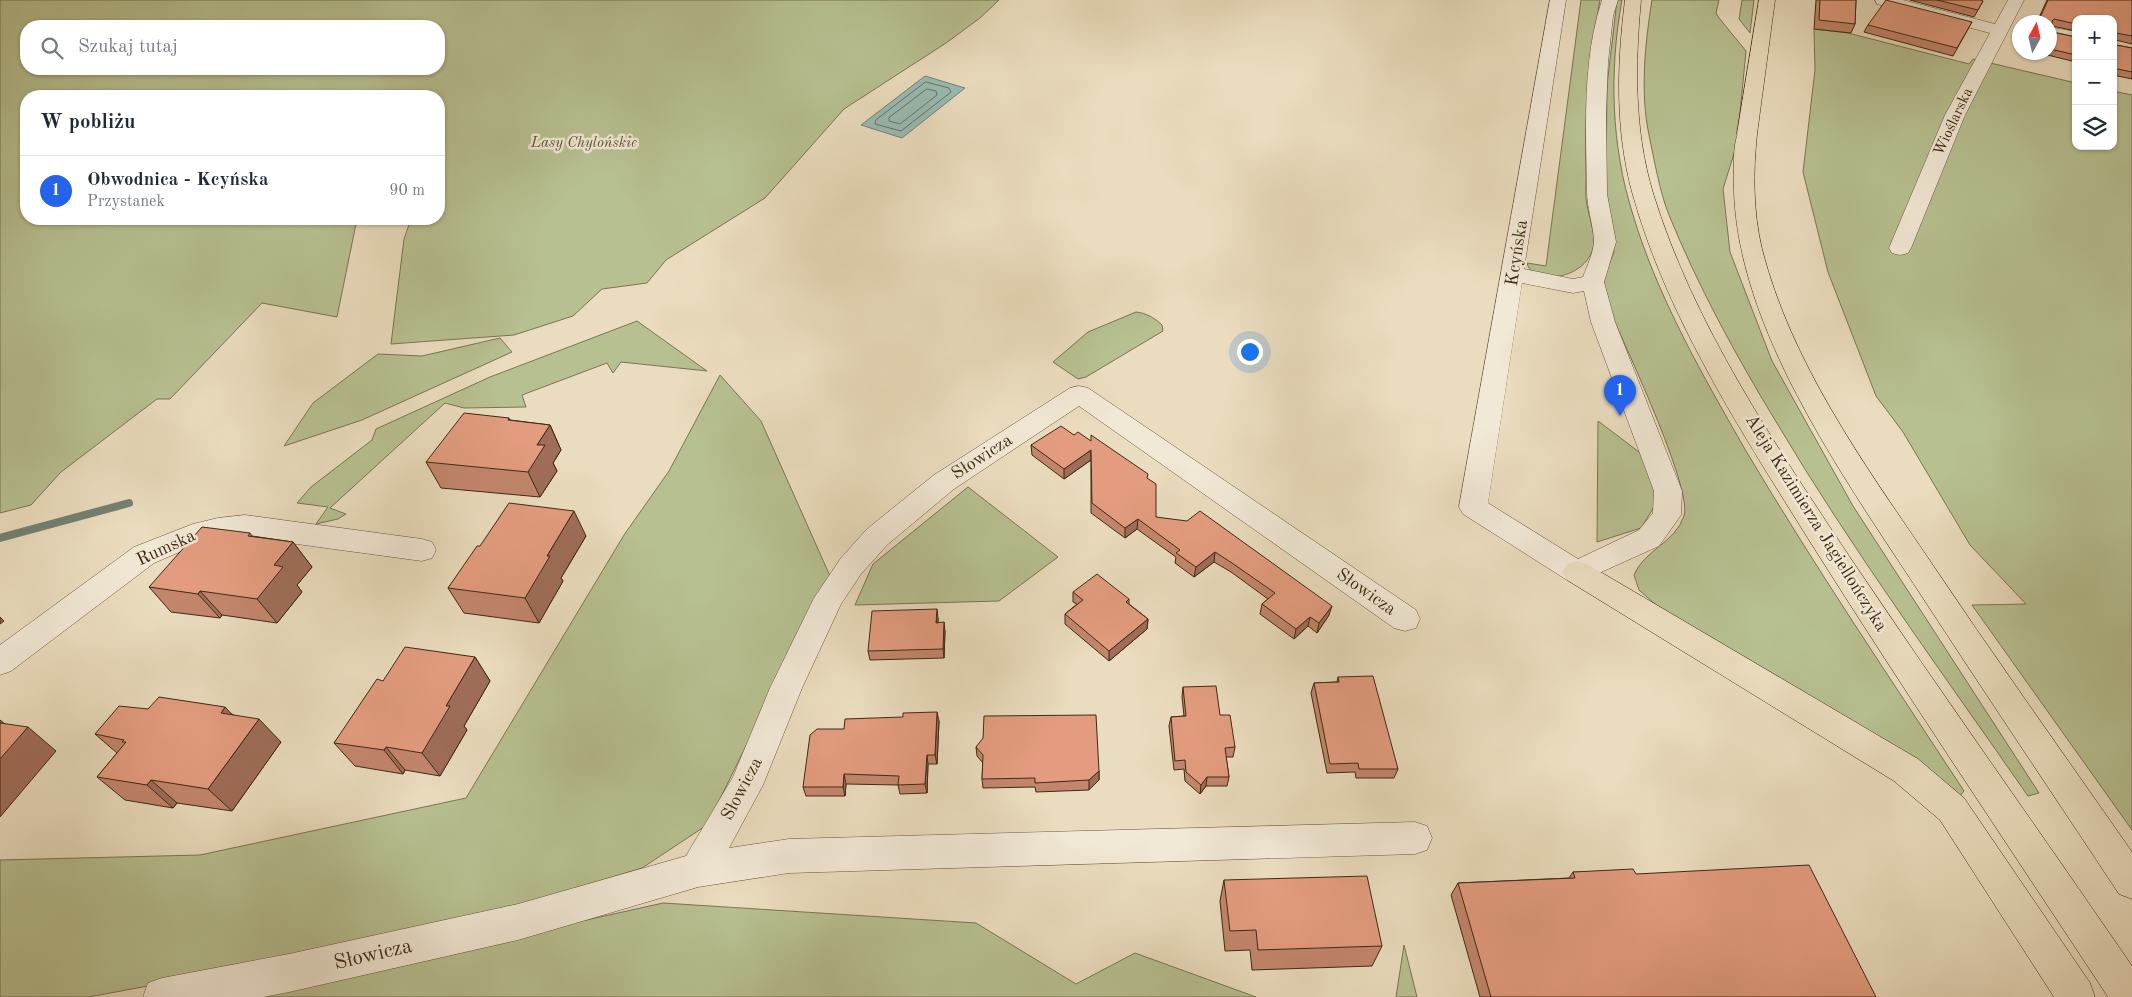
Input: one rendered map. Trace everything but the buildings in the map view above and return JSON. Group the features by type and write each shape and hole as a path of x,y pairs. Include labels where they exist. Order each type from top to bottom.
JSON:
{"main road":[{"name":"Aleja Kazimierza Jagiellończyka","path":"1633,0 1629,27 1628,109 1638,168 1651,219 1690,311 1724,376 1792,490 1876,620 2130,997"},
{"path":"1767,0 1747,134 1742,186 1745,215 1755,264 1777,324 1805,381 1840,444 1888,521 2132,882"},
{"path":"1577,572 1906,770 1952,809 2076,997"}],"street":[{"name":"Kcyńska","path":"1558,0 1473,507 1577,572"},
{"path":"1577,572 1649,538 1667,515 1668,491 1603,322 1593,282 1605,242 1597,194 1596,123 1599,62 1605,16 1610,0"},
{"path":"1883,0 2008,26"},
{"name":"Wioślarska","path":"1900,248 1954,115 2008,26 2016,0"},
{"path":"2057,33 2072,36"},
{"path":"1513,274 1573,286 1593,282"},
{"name":"Słowicza","path":"698,870 746,785 786,688 825,607 851,566 877,536 944,482 1078,394 1406,619"},
{"name":"Rumska","path":"0,662 144,556 163,545 204,531 245,526 422,550"},
{"name":"Słowicza","path":"162,997 289,973 518,922 698,870 789,856 1415,838"}],"green space":[{"name":"Lasy Chylońskie","path":"0,0 999,0 980,18 946,43 844,109 765,198 666,260 647,283 602,289 573,316 514,335 391,344 404,239 409,225 445,225 445,90 20,90 20,225 356,225 337,317 262,303 170,399 157,399 61,472 31,505 0,513"},
{"path":"1581,0 1600,0 1590,66 1586,133 1586,198 1594,242 1590,255 1583,265 1573,272 1550,277 1531,271 1527,263 1546,266"},
{"path":"1617,0 1622,0 1615,54 1614,108 1616,135 1620,162 1633,215 1655,276 1698,365 1746,451 1826,580 1964,791 1959,797 1655,604 1639,590 1634,575 1645,559 1667,540 1680,525 1684,516 1684,500 1668,446 1608,306 1604,287 1605,274 1614,252 1606,192 1607,86"},
{"path":"1652,0 1719,0 1716,13 1746,51 1737,144 1723,189 1730,252 1772,361 1853,506 2039,793 2028,796 1866,563 1775,420 1705,294 1666,206 1646,119 1644,85 1647,34"},
{"path":"1742,0 1754,0 1750,33 1739,19"},
{"path":"1814,29 1848,33 1969,64 1973,59 2072,82 2072,150 2117,150 2117,92 2132,95 2132,830 1972,605 2026,604 1970,545 1903,432 1876,396 1828,272 1803,172 1815,70"},
{"path":"1136,312 1156,320 1162,325 1163,331 1086,377 1078,379 1053,362 1088,332"},
{"path":"637,321 707,371 621,362 613,373 607,363 522,395 526,407 464,408 445,403 330,508 346,514 338,519 316,524 328,507 297,503 311,487 372,440 376,429 490,377"},
{"path":"500,338 512,352 362,420 284,446 313,403 378,354 422,356"},
{"path":"720,375 761,421 830,576 707,825 642,868 495,912 350,948 89,997 0,997 0,860 200,855 466,798 624,535 669,471"},
{"path":"1598,421 1647,458 1659,499 1641,528 1597,542"},
{"path":"968,487 1058,557 999,601 855,605 873,564"},
{"path":"663,903 976,923 1076,984 1135,953 1256,997 240,997"},
{"path":"1404,945 1417,997 1396,997"}],"water":[{"path":"925,76 965,88 902,138 861,125"}],"waterway":[{"path":"0,538 129,503"}],"place":[{"name":"Obwodnica - Kcyńska","path":"1620,416"}]}
